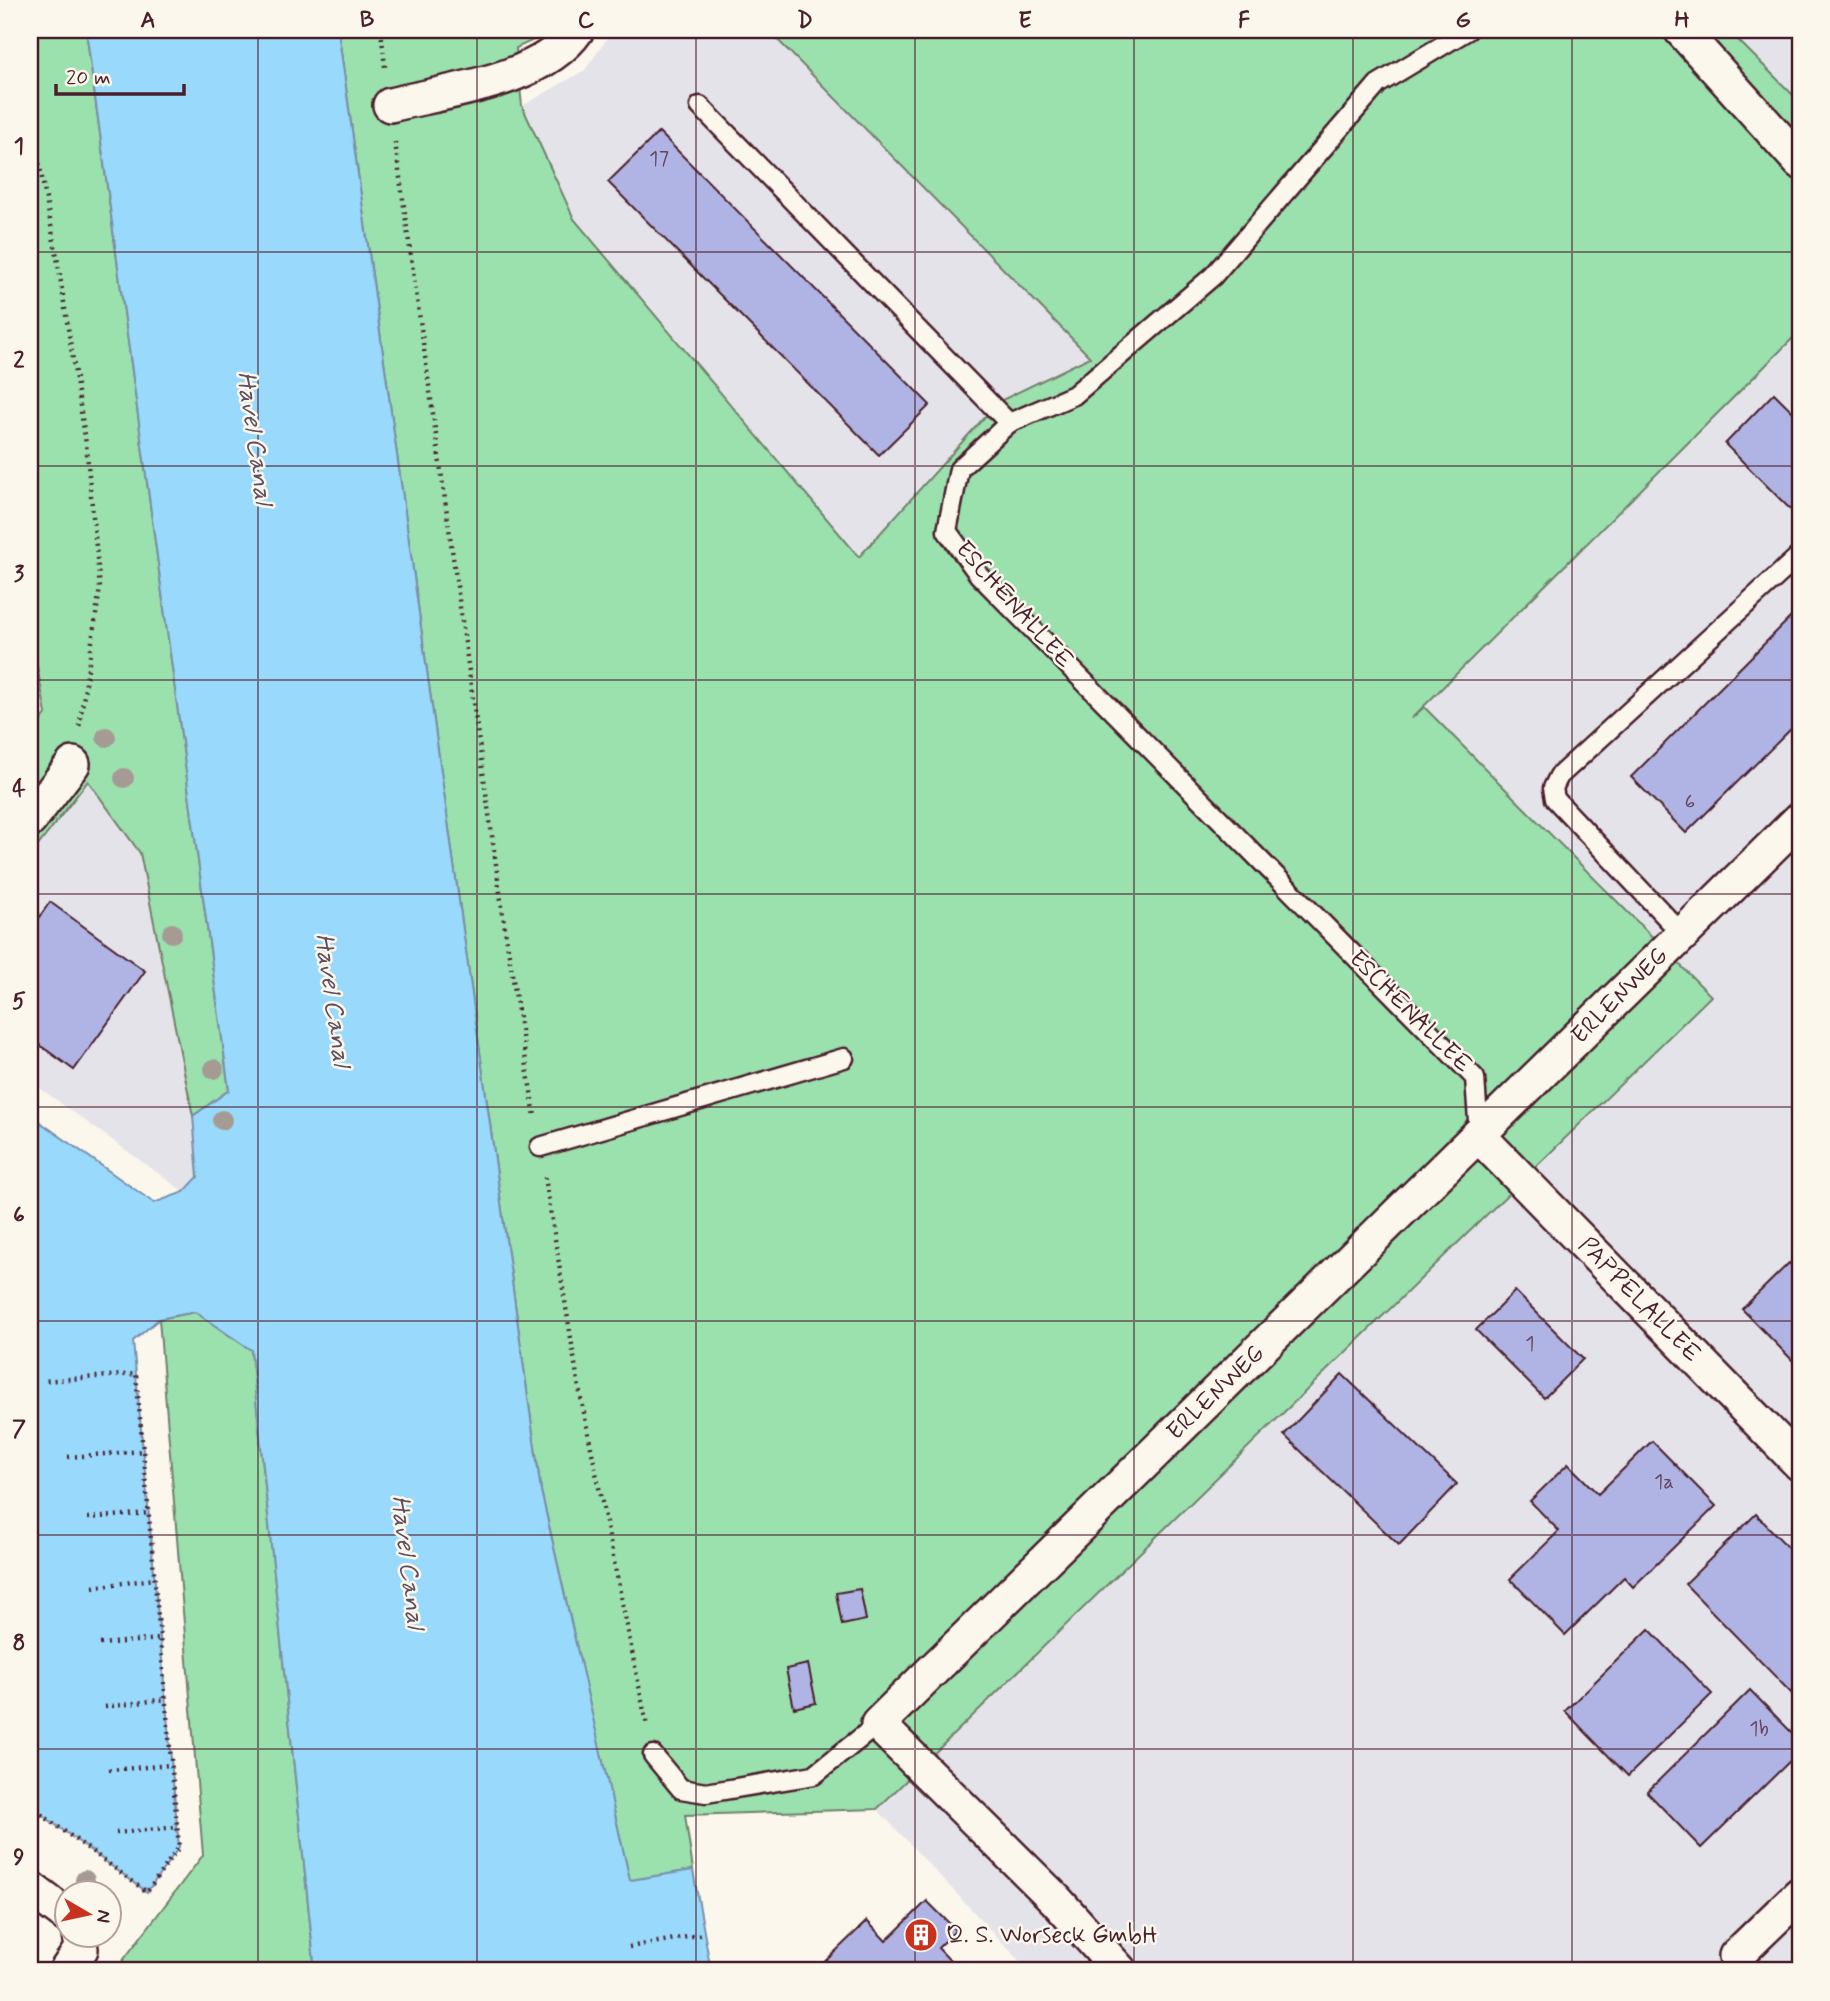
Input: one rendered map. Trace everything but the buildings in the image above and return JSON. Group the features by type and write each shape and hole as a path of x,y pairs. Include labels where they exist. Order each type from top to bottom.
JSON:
{"street":[{"path":"390,105 513,75 567,45 577,30"},
{"path":"1681,30 1800,162"},
{"path":"30,820 73,764"},
{"name":"ERLENWEG","path":"878,1724 1800,820"},
{"name":"PAPPELALLEE","path":"1479,1136 1800,1464"},
{"path":"878,1724 1055,1899 1120,1971"},
{"path":"30,1888 52,1904"},
{"path":"1736,1956 1800,1894"},
{"path":"66,1971 81,1948"}],"lane":[{"name":"ESCHENALLEE","path":"1468,30 1378,84 1213,276 1074,396 1009,423 959,469 947,531 979,575 1475,1078 1479,1136"},
{"path":"699,106 1009,423"},
{"path":"1683,935 1555,799 1553,788 1559,776 1800,555"},
{"path":"540,1147 844,1058"},
{"path":"653,1755 681,1789 706,1793 814,1776 878,1724"}],"path":[{"path":"381,30 506,936 579,1388 629,1650 653,1755"},
{"path":"30,115 57,257 86,444 100,587 73,764"},
{"path":"30,1806 147,1892 179,1847 136,1374 43,1381"},
{"path":"68,1457 143,1451"},
{"path":"88,1517 149,1513"},
{"path":"93,1587 155,1580"},
{"path":"100,1644 160,1639"},
{"path":"105,1707 166,1699"},
{"path":"109,1770 172,1765"},
{"path":"117,1833 178,1826"},
{"path":"629,1947 704,1934"}],"shaded area":[{"path":"613,30 768,30 1090,357 998,402 859,557 574,219 522,106 585,70"},
{"path":"1728,30 1800,30 1800,86 1792,94"},
{"path":"1800,331 1800,1971 1029,1971 877,1809 1710,996 1424,707"},
{"path":"88,780 140,853 193,1116 198,1177 184,1192 30,1081 30,856"}],"green space":[{"path":"30,30 86,30 229,1090 193,1116 140,853 88,781 30,856 30,736 46,714 30,629"},
{"path":"338,30 555,30 516,48 522,106 574,219 859,557 998,402 1090,357 768,30 1728,30 1792,94 1800,86 1800,331 1411,719 1424,707 1711,996 877,1809 685,1815 693,1870 630,1881 541,1491"},
{"path":"195,1312 251,1350 315,1971 115,1971 203,1855 159,1319"}],"water":[{"name":"Havel Canal","path":"86,30 338,30 541,1491 630,1880 693,1870 711,1971 315,1971 251,1350 195,1312 159,1319 133,1341 179,1847 147,1892 30,1806 30,1115 154,1203 184,1192 198,1177 193,1116 229,1090"}],"place":[{"name":"Q. S. Worseck GmbH","path":"921,1935"}]}
